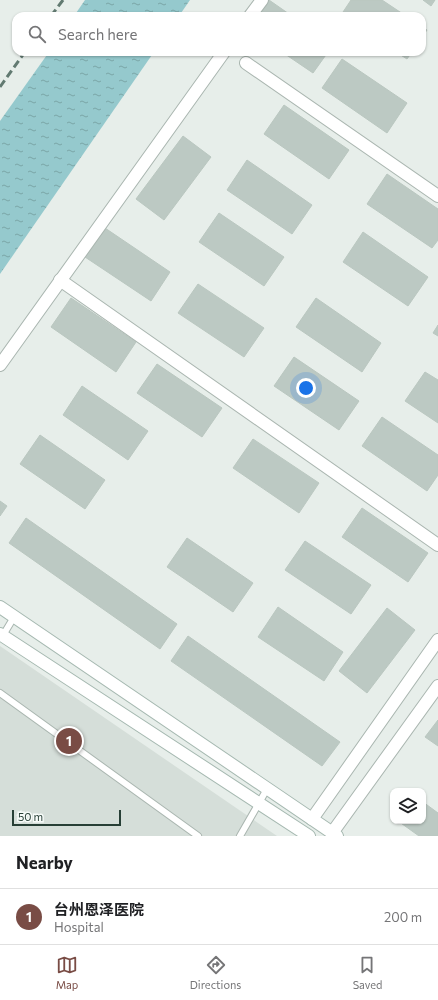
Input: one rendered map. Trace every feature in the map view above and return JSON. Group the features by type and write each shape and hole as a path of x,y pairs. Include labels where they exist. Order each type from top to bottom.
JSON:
{"street":[{"path":"253,12 262,0"},
{"path":"0,365 221,56"},
{"path":"246,63 438,196"},
{"path":"60,280 438,545"},
{"path":"0,607 335,834 438,686"},
{"path":"1,636 309,836"},
{"path":"312,819 438,640"}],"lane":[{"path":"1,636 14,617"},
{"path":"0,693 198,836"},
{"path":"240,836 267,789"}],"shaded area":[{"path":"0,646 277,836 0,836"}],"water":[{"path":"85,0 190,0 182,12 77,12"},
{"path":"46,56 151,56 0,274 0,121"}],"building":[{"path":"269,0 286,12 260,12"},
{"path":"351,0 382,0 400,12 343,12"},
{"path":"423,0 435,0 431,6"},
{"path":"288,56 325,56 313,73"},
{"path":"402,56 409,56 407,59"},
{"path":"342,59 407,103 387,133 322,88"},
{"path":"284,105 349,150 329,179 264,134"},
{"path":"183,136 211,157 164,220 136,199"},
{"path":"247,160 312,205 292,234 227,190"},
{"path":"387,174 438,209 438,240 432,248 367,204"},
{"path":"219,213 284,257 264,286 199,242"},
{"path":"105,228 170,272 151,301 85,257"},
{"path":"363,232 428,277 408,306 343,262"},
{"path":"198,284 264,328 244,357 178,313"},
{"path":"71,298 136,342 116,372 51,327"},
{"path":"316,298 381,343 362,372 296,327"},
{"path":"438,325 438,336 433,333"},
{"path":"294,357 359,401 339,430 274,386"},
{"path":"157,364 222,408 202,437 137,393"},
{"path":"425,372 438,380 438,423 405,401"},
{"path":"82,386 148,431 128,460 63,415"},
{"path":"382,417 438,455 438,475 427,491 362,446"},
{"path":"40,435 105,480 85,509 20,464"},
{"path":"253,439 319,483 299,513 233,468"},
{"path":"0,501 7,506 0,516"},
{"path":"362,508 428,553 408,582 342,537"},
{"path":"26,518 177,624 160,649 9,543"},
{"path":"187,538 253,583 233,612 167,567"},
{"path":"305,541 371,585 351,614 285,570"},
{"path":"278,607 343,652 324,681 258,637"},
{"path":"387,608 415,630 367,693 339,671"},
{"path":"188,636 340,742 322,766 171,661"},
{"path":"438,720 438,746 425,737"},
{"path":"426,804 438,813 438,836 419,836 402,824 426,824"}],"railway":[{"path":"54,12 63,0"},
{"path":"0,87 22,56"}],"place":[{"name":"台州恩泽医院","path":"69,741"}]}
